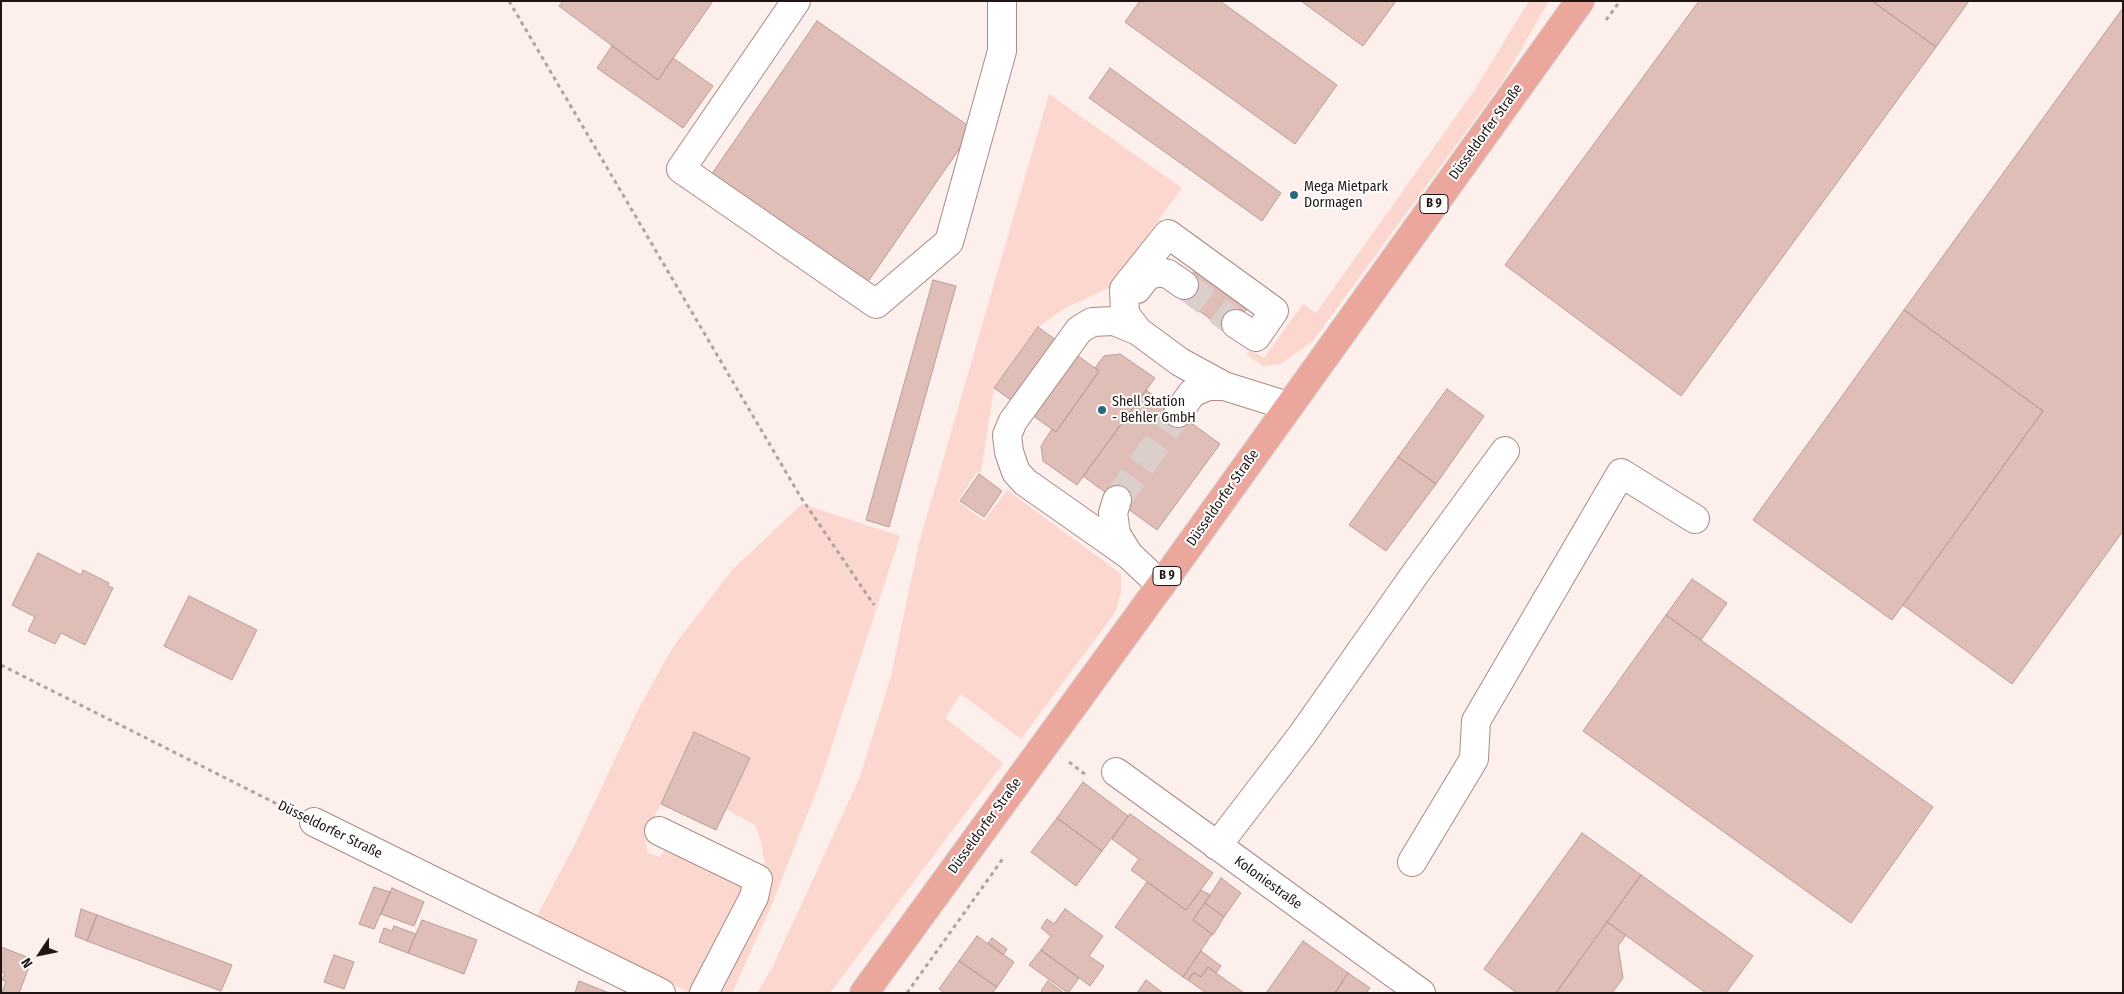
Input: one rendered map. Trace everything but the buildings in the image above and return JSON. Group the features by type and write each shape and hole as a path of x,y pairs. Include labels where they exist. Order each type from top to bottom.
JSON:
{"main road":[{"name":"Düsseldorfer Straße","path":"864,993 1161,585 1580,1"}],"street":[{"path":"796,1 681,169 876,304 949,242 1002,51 1002,1"},
{"path":"1138,331 1125,314 1124,289 1168,234 1274,311 1256,338 1236,324"},
{"path":"1124,289 1137,289 1147,276 1159,272 1168,274 1184,285"},
{"path":"1161,585 1129,555 1025,482 1016,472 1009,452 1008,435 1013,421 1079,330 1092,322 1114,321 1138,331 1180,362 1224,386 1288,406"},
{"path":"1178,413 1192,393 1208,386 1224,386"},
{"path":"1217,846 1302,735 1415,574 1505,451"},
{"path":"1412,862 1474,759 1476,720 1621,473 1695,519"},
{"path":"1117,500 1113,513 1116,534 1129,555"},
{"name":"Koloniestraße","path":"1116,772 1421,993"},
{"name":"Düsseldorfer Straße","path":"314,822 661,993"},
{"path":"659,830 758,879 754,897 704,993"}],"path":[{"path":"509,1 800,496 874,605"},
{"name":"Düsseldorfer Straße","path":"1,664 314,822"},
{"path":"1044,744 1104,788 1116,772"},
{"path":"1065,771 1070,763"},
{"path":"907,993 1008,850"}],"shaded area":[{"path":"1529,1 1549,1 1503,81 1313,341 1281,364 1263,366 1246,354 1250,350 1264,358 1303,304 1316,313 1474,91"},
{"path":"1049,94 1182,188 1109,288 1065,308 1038,327 994,388 981,472 976,473 958,501 984,521 1007,490 1121,574 1121,592 1116,611 1021,739 961,694 945,718 1003,763 830,993 757,993 773,966 860,777 891,676 919,543"},
{"path":"802,504 900,536 820,782 770,909 732,993 711,993 761,890 765,865 761,842 755,825 726,809 750,758 694,732 661,804 644,834 648,853 660,857 665,850 743,887 733,911 690,993 537,916 577,840 638,710 673,647 732,570"}],"tunnel":[{"path":"1184,285 1236,324"},
{"path":"1117,500 1178,413"}],"place":[{"name":"Mega Mietpark Dormagen","path":"1294,195"},
{"name":"Shell Station - Behler GmbH","path":"1102,410"}]}
